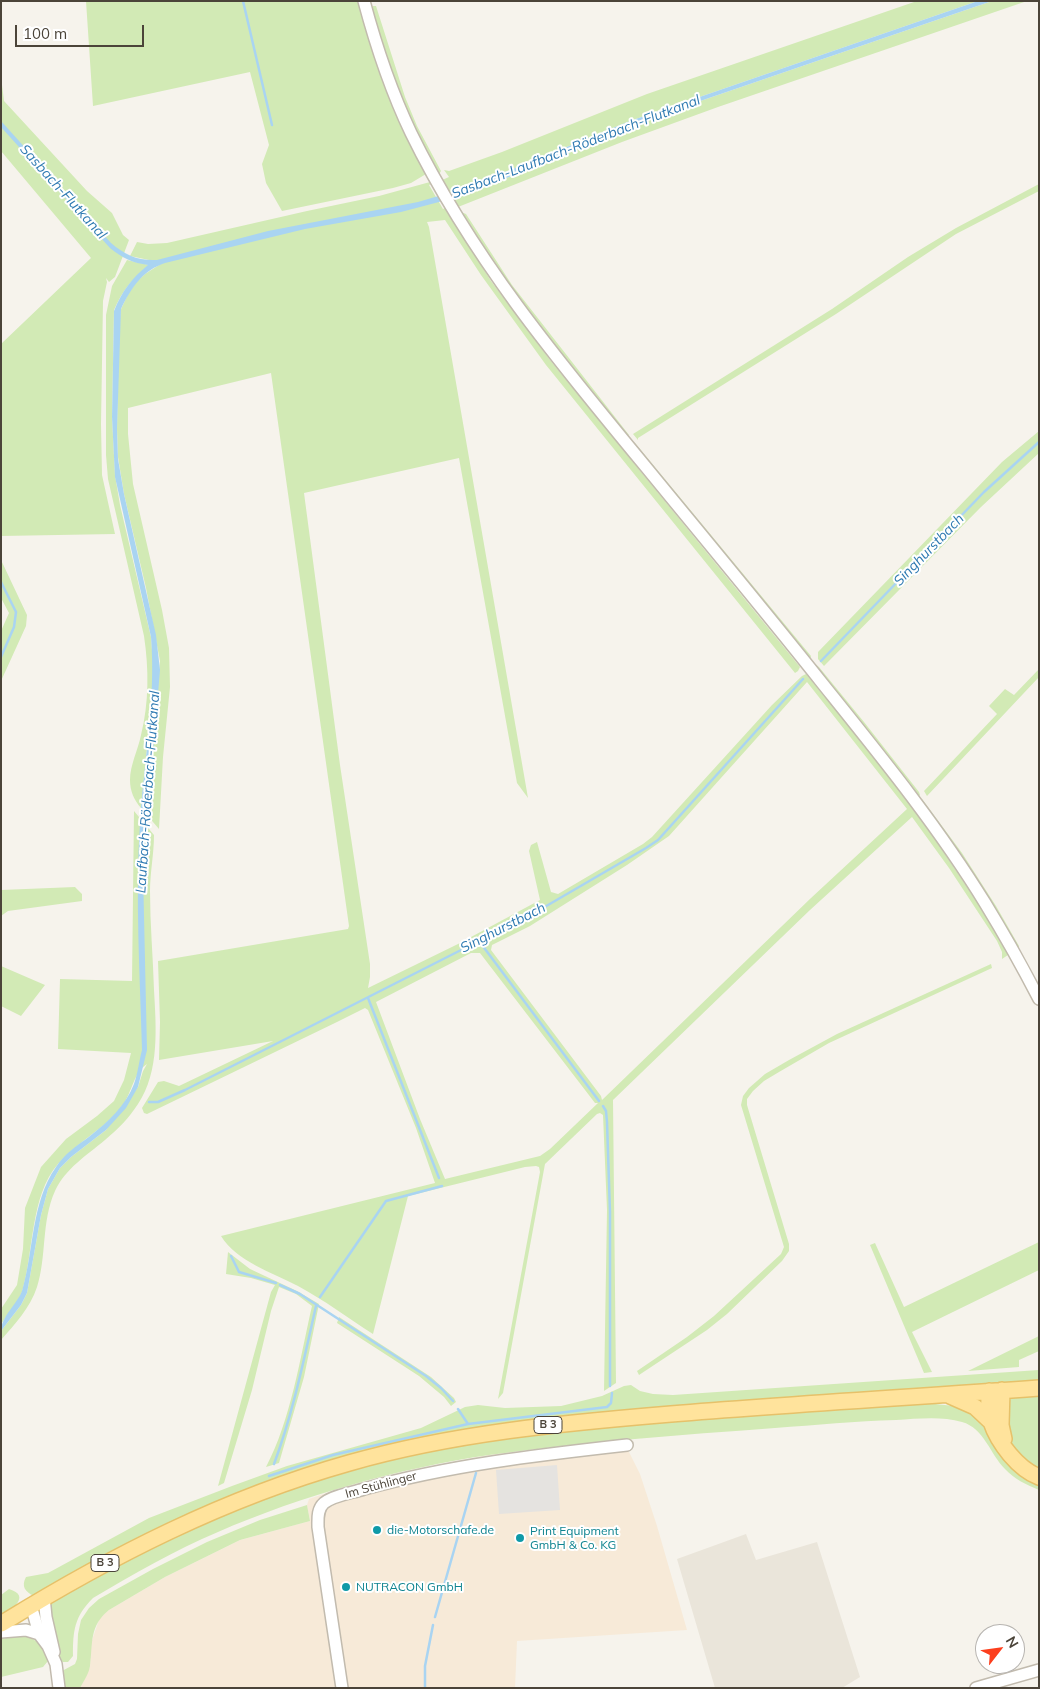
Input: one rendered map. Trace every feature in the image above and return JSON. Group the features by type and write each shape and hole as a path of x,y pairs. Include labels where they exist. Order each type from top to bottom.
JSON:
{"main road":[{"name":"B 3","path":"1,1624 100,1566 168,1531 224,1506 281,1484 350,1462 440,1441 555,1424 775,1405 1039,1388"},
{"path":"996,1391 989,1414 997,1435 1019,1463 1032,1474 1039,1477"},
{"path":"996,1391 1006,1448"},
{"path":"944,1394 967,1402 991,1422"}],"street":[{"path":"364,1 376,43 410,130 451,208 480,254 547,346 808,665 917,804 984,902 1016,955 1039,999"},
{"name":"Im Stühlinger","path":"342,1688 318,1527 318,1513 324,1503 332,1498 371,1487 455,1468 519,1457 627,1445"},
{"path":"38,1601 39,1634 48,1646 56,1664"},
{"path":"38,1601 50,1630 59,1688"},
{"path":"1,1632 26,1630 39,1634"},
{"path":"976,1688 1039,1670"}],"shaded area":[{"path":"608,1441 625,1444 640,1474 687,1630 517,1641 515,1688 80,1688 90,1667 91,1643 100,1617 165,1577 240,1540 310,1521 307,1505 309,1499 344,1487 416,1469 488,1455"},
{"path":"557,1465 560,1510 499,1514 496,1470"},
{"path":"746,1534 756,1560 817,1542 860,1677 842,1688 715,1688 677,1559"}],"green space":[{"path":"86,1 359,1 387,90 405,133 426,174 411,183 393,188 282,211 266,183 262,164 269,145 250,72 93,106"},
{"path":"917,1 978,1 630,121 469,187 448,194 440,181 449,177 444,170 449,171 502,152 647,94"},
{"path":"992,1 1027,1 718,107 622,142 458,207 450,199 674,110"},
{"path":"373,6 376,6 405,97 417,126 441,171 438,176 407,120 371,9"},
{"path":"1,77 4,101 87,191 112,213 123,235 129,240 115,277 109,282 106,278 107,282 103,301 102,475 115,534 1,536 1,344 91,258 1,151"},
{"path":"430,182 431,184 429,185 443,209 445,208 491,281 550,360 800,667 795,673 546,365 481,275 445,220 427,222 528,798 517,783 459,458 304,493 340,765 370,964 368,988 458,944 540,900 529,851 531,845 537,842 551,892 558,894 643,844 652,837 772,705 806,674 859,738 929,830 993,926 1008,952 1008,955 1002,959 1002,952 997,941 949,868 912,817 810,910 613,1100 616,1383 604,1391 607,1210 603,1115 600,1113 545,1164 503,1393 498,1399 540,1172 539,1167 525,1167 408,1196 373,1334 308,1291 246,1260 236,1253 221,1236 435,1183 416,1128 368,1010 365,1008 147,1114 144,1113 142,1108 158,1082 164,1081 179,1086 273,1041 159,1060 158,961 348,929 349,926 271,373 128,408 128,434 133,484 169,648 170,687 163,757 159,829 147,815 160,661 146,588 124,494 118,457 119,327 121,309 128,294 136,282 159,265 157,260 130,256 137,242 148,244 167,243 379,196","holes":["807,682 907,809 811,898 602,1100 601,1096 491,950 492,945 530,926 627,865 669,836","471,953 480,953 595,1103 598,1103 550,1149 540,1156 445,1179 420,1119 376,1002"]},
{"path":"1039,184 1039,191 956,234 836,314 638,438 638,440 633,434 832,309 908,257 956,228"},
{"path":"461,212 466,214 512,285 629,435 627,436 534,325"},
{"path":"127,260 149,265 128,285 114,310 112,417 115,475 120,505 151,637 153,663 153,687 141,808 133,795 130,780 131,769 140,741 146,711 146,648 108,479 106,455 106,315 112,286"},
{"path":"1039,431 1039,453 981,507 824,666 818,659 818,652 1002,462"},
{"path":"631,443 635,443 811,656 810,660"},
{"path":"1,560 27,615 26,626 1,681 1,631 9,613 1,598"},
{"path":"812,663 819,667 864,722 919,792 920,795 918,797"},
{"path":"1039,669 1039,677 927,796 924,791 997,714 989,706 1005,689 1014,695"},
{"path":"922,799 962,853 996,906 1019,946 1018,950 921,802"},
{"path":"134,811 154,835 150,916 156,1034 150,1077 138,1104 127,1119 110,1136 77,1163 55,1191 48,1215 37,1287 26,1309 1,1340 1,1331 21,1305 27,1293 41,1215 48,1189 60,1168 106,1130 138,1087 147,1064 139,1072 126,1100 116,1114 66,1156 49,1177 37,1208 22,1292 18,1301 1,1324 1,1309 17,1285 23,1249 25,1208 41,1167 66,1139 114,1101 124,1080 131,1053 58,1049 60,979 132,981"},
{"path":"75,887 82,894 82,901 8,911 1,916 1,890"},
{"path":"991,964 992,968 829,1043 764,1081 753,1091 747,1099 747,1105 789,1244 789,1251 782,1261 727,1314 707,1330 639,1375 637,1371 714,1316 781,1254 784,1247 741,1105 743,1096 749,1088 765,1074 837,1034"},
{"path":"1,966 45,985 21,1016 1,1006"},
{"path":"1039,1242 1039,1270 912,1332 932,1372 924,1373 870,1245 875,1243 904,1307"},
{"path":"228,1252 250,1269 297,1291 319,1304 304,1377 279,1463 266,1467 275,1449 288,1409 312,1306 296,1294 279,1287 271,1311 252,1390 224,1483 218,1486 271,1292 275,1285 251,1278 226,1274"},
{"path":"339,1317 431,1377 456,1402 451,1406 444,1397 419,1376 337,1323"},
{"path":"1039,1336 1039,1351 1019,1360 1019,1367 968,1371"},
{"path":"1039,1370 1039,1380 501,1426 175,1521 97,1559 34,1596 26,1591 24,1586 26,1577 48,1573 149,1518 287,1466 421,1428 465,1407 478,1405 505,1408 561,1406 602,1396 624,1386 631,1385 640,1391 673,1395"},
{"path":"1039,1392 1039,1469 1025,1460 1013,1448 1007,1435 1006,1425 1007,1402 1012,1397"},
{"path":"926,1403 963,1407 975,1414 1039,1481 1039,1490 1012,1476 970,1425 954,1420 937,1418 851,1422 632,1439 489,1455 421,1467 317,1495 250,1519 186,1547 139,1571 93,1598 78,1618 73,1639 73,1656 68,1662 60,1660 48,1607 59,1597 171,1535 326,1475 408,1454 583,1426"},
{"path":"307,1505 310,1521 240,1540 165,1577 109,1610 98,1622 95,1629 89,1669 80,1688 62,1688 62,1671 75,1664 77,1659 78,1634 81,1620 89,1608 99,1599 207,1542 260,1520"},
{"path":"9,1589 19,1595 19,1599 14,1607 1,1617 1,1595"},
{"path":"22,1635 39,1644 48,1661 43,1667 1,1677 1,1639"}],"water":[{"path":"978,1 992,1 674,110 509,177 439,202 401,212 305,229 165,263 150,270 138,281 121,309 117,429 118,459 124,494 156,635 160,670 143,871 147,1050 138,1087 126,1108 106,1130 60,1168 48,1189 41,1215 27,1293 21,1305 1,1331 6,1316 22,1291 37,1211 48,1181 63,1158 116,1113 131,1092 142,1050 138,879 142,799 151,707 152,660 151,637 115,477 112,417 114,311 128,285 148,265 128,260 110,248 1,127 1,121 111,243 121,251 132,256 157,260 268,231 418,202 469,187 630,121"}],"waterway":[{"path":"243,1 272,125"},
{"name":"Singhurstbach","path":"821,661 984,492 1039,442"},
{"path":"1,582 16,612 14,627 1,657"},
{"name":"Singhurstbach","path":"149,1102 158,1102 185,1090 536,912 646,848 658,840 803,679"},
{"path":"479,941 599,1101"},
{"path":"368,998 439,1178"},
{"path":"603,1106 606,1111 607,1122 610,1212 610,1386"},
{"path":"320,1297 386,1201 442,1186"},
{"path":"231,1256 239,1272 276,1283"},
{"path":"280,1285 300,1294 426,1376 453,1401"},
{"path":"274,1464 292,1406 316,1306"},
{"path":"269,1476 333,1455 468,1424 607,1407 611,1403 612,1393"},
{"path":"458,1409 468,1424"},
{"path":"435,1617 476,1473"},
{"path":"425,1688 425,1666 433,1625"}],"place":[{"name":"die-Motorschafe.de","path":"377,1530"},
{"name":"Print Equipment GmbH & Co. KG","path":"520,1538"},
{"name":"NUTRACON GmbH","path":"346,1587"}],"water label":[{"name":"Sasbach-Laufbach-Röderbach-Flutkanal","path":"576,147"},
{"name":"Sasbach-Flutkanal","path":"63,192"},
{"name":"Laufbach-Röderbach-Flutkanal","path":"148,792"}]}
